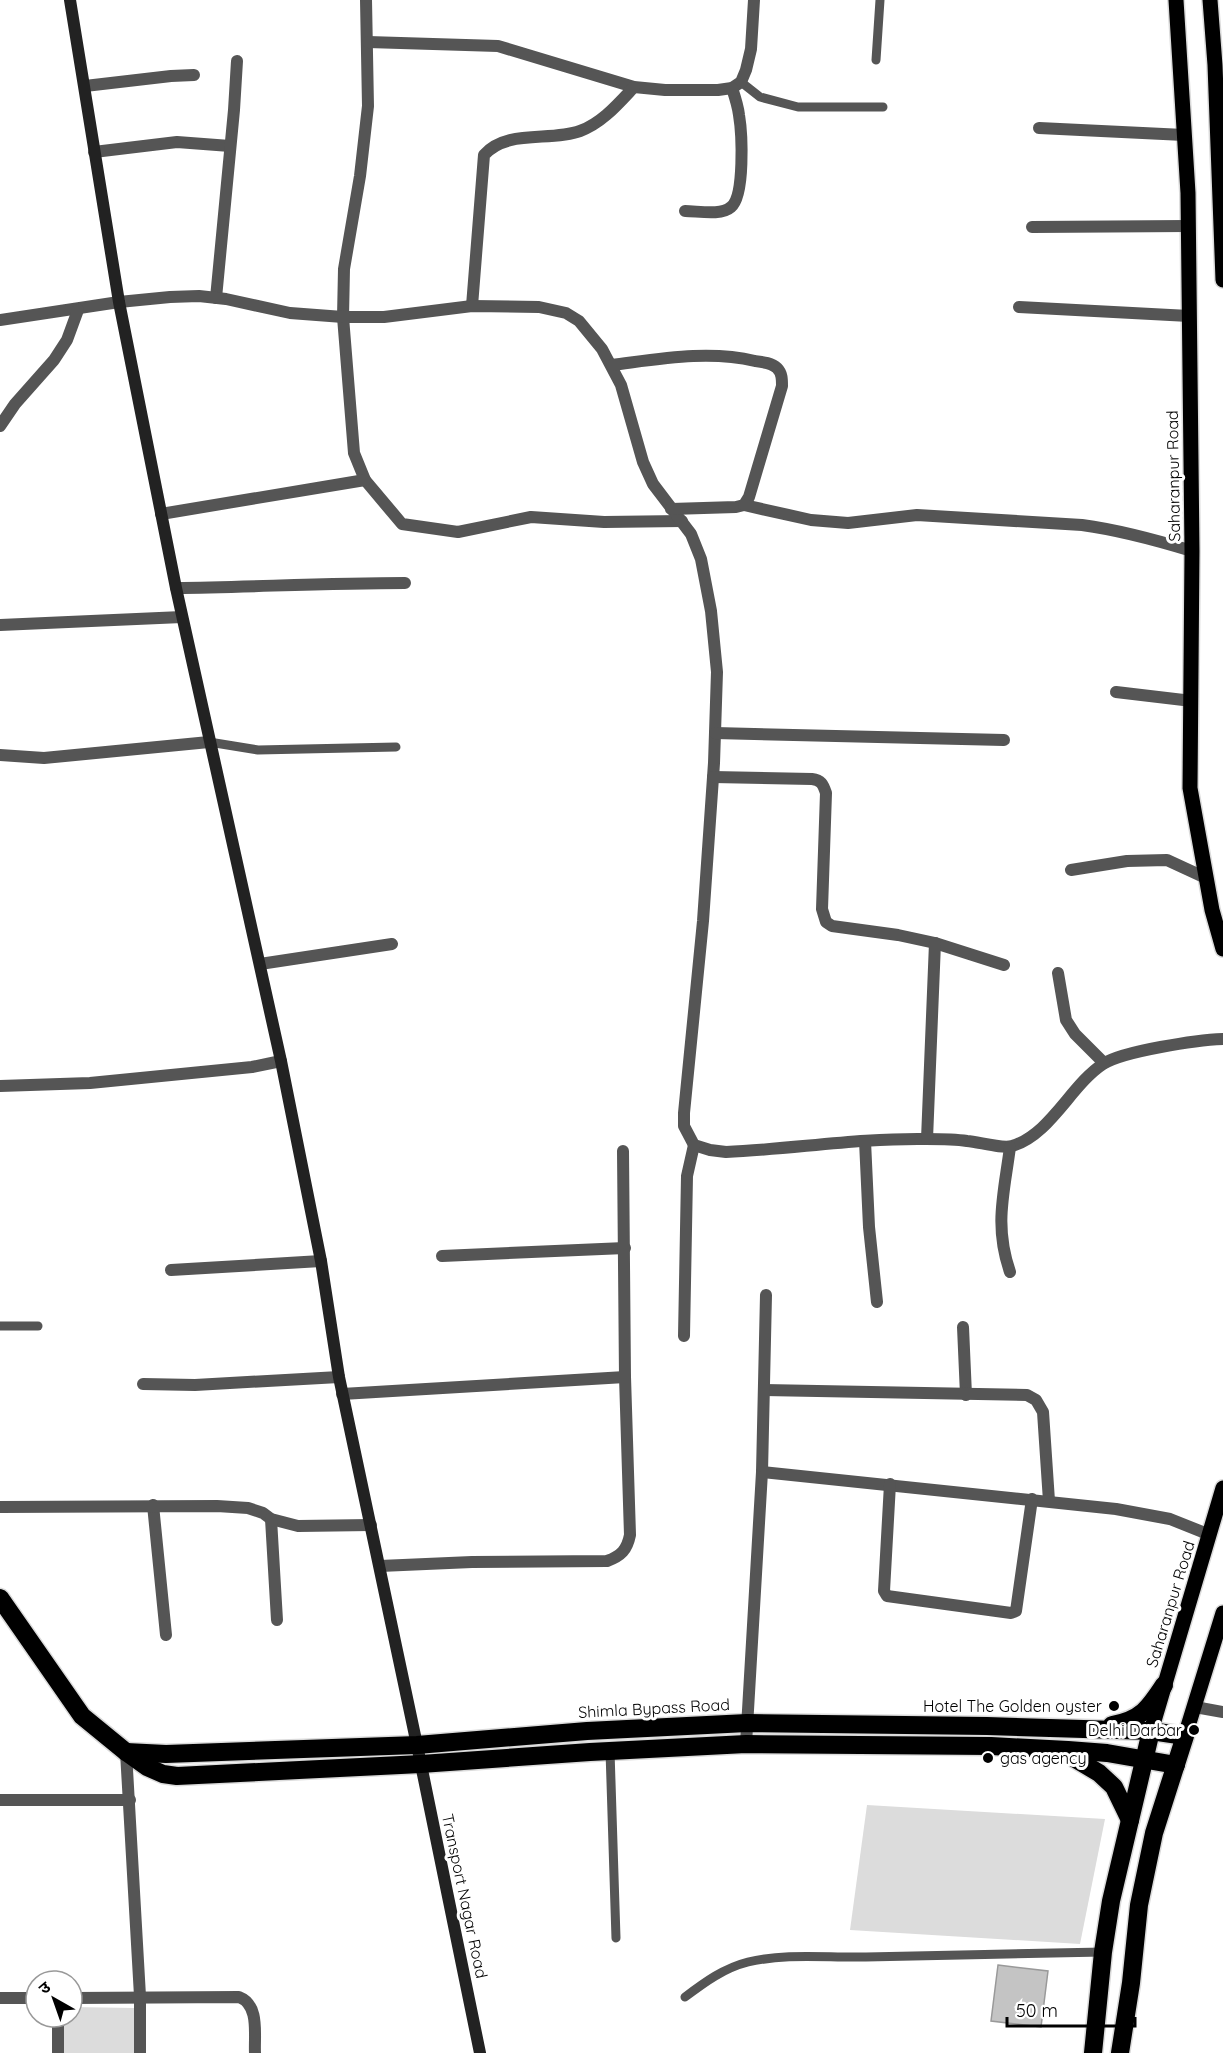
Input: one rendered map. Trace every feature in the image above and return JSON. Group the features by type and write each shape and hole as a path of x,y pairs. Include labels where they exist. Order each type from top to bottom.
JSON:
{"highway":[{"path":"0,1598 81,1716 147,1767 163,1774 177,1776 746,1744 968,1746 1059,1750 1107,1753 1176,1765"},
{"path":"1087,1730 1129,1722 1152,1703 1164,1685"},
{"name":"Shimla Bypass Road","path":"126,1752 166,1754 417,1745 587,1731 747,1723 987,1726 1151,1731 1185,1736"},
{"path":"1093,2053 1103,1952 1111,1902 1151,1731"},
{"path":"1120,2053 1139,1905 1154,1833 1185,1736"},
{"path":"1059,1750 1099,1773 1114,1787 1130,1820"}],"main road":[{"name":"Saharanpur Road","path":"1176,0 1188,226 1192,551 1190,788 1212,910 1223,949"},
{"path":"1210,0 1219,66 1223,280"},
{"name":"Saharanpur Road","path":"1151,1731 1223,1488"},
{"path":"1185,1736 1223,1613"}],"street":[{"name":"Transport Nagar Road","path":"70,0 119,302 161,514 209,742 281,1061 321,1261 342,1394 380,1566 480,2053"},
{"path":"366,0 368,106 360,176 344,269 344,316 354,453 365,480 402,524 458,532 531,517 604,522 682,521"},
{"path":"685,211 720,212 730,209 736,202 742,171 736,85 752,49 754,0"},
{"path":"368,42 498,46 634,87 665,90 718,90 736,85"},
{"path":"216,298 237,61"},
{"path":"85,86 194,75"},
{"path":"471,306 484,155 492,147 504,141 579,132 595,124 634,87"},
{"path":"1039,128 1184,135"},
{"path":"94,152 177,142 230,146"},
{"path":"1032,227 1188,226"},
{"path":"0,320 119,302 170,297 216,298 290,313 344,316 384,317 471,306 539,307 566,313 579,321 602,349 621,385 653,484 691,534 701,559 711,611 717,672 713,777 703,921 684,1113 684,1126 694,1145 687,1176 684,1336"},
{"path":"1019,307 1189,316"},
{"path":"0,426 15,404 54,360 67,340 78,309"},
{"path":"612,365 666,358 721,355 770,364 777,368 782,376 782,386 749,497 744,505"},
{"path":"161,514 365,480"},
{"path":"671,509 744,505 811,520 848,523 918,515 1082,525 1136,535 1192,551"},
{"path":"176,588 405,583"},
{"path":"0,625 182,617"},
{"path":"1116,692 1192,701"},
{"path":"715,733 1004,740"},
{"path":"0,755 44,758 209,742"},
{"path":"713,777 819,780 823,784 826,793 822,909 826,921 832,926 935,943 1004,965"},
{"path":"1071,870 1127,861 1167,860 1206,878"},
{"path":"927,1138 935,943"},
{"path":"260,964 392,944"},
{"path":"1058,973 1066,1020 1104,1063"},
{"path":"694,1145 726,1152 927,1138 964,1140 1010,1147 1034,1134 1088,1076 1104,1063 1121,1056 1202,1040 1223,1039"},
{"path":"0,1086 90,1083 281,1061"},
{"path":"865,1141 869,1227 877,1302"},
{"path":"1010,1147 1000,1203 1003,1254 1010,1272"},
{"path":"380,1566 472,1562 607,1561 622,1554 626,1549 630,1535 625,1377 623,1151"},
{"path":"442,1256 625,1248"},
{"path":"171,1270 321,1261"},
{"path":"746,1744 762,1472 766,1295"},
{"path":"963,1327 966,1395"},
{"path":"143,1384 195,1385 339,1377"},
{"path":"342,1394 625,1377"},
{"path":"764,1390 966,1395 1021,1394 1032,1398 1039,1404 1044,1416 1049,1501"},
{"path":"762,1472 1032,1499 1148,1514 1210,1535"},
{"path":"890,1484 884,1591 887,1596 1011,1613 1016,1611 1032,1499"},
{"path":"0,1507 153,1505 248,1508 264,1513 271,1519 298,1526 371,1525"},
{"path":"153,1505 166,1635"},
{"path":"271,1519 277,1620"},
{"path":"1195,1707 1223,1712"},
{"path":"126,1752 140,1996 140,2053"},
{"path":"0,1800 130,1800"},
{"path":"0,1998 24,1998"},
{"path":"84,1998 244,1998 253,2010 255,2053"},
{"path":"58,2029 58,2053"}],"lane":[{"path":"876,60 880,0"},
{"path":"736,85 760,97 798,107 883,107"},
{"path":"209,742 258,750 396,747"},
{"path":"0,1326 38,1326"},
{"path":"610,1751 616,1938"},
{"path":"685,1997 713,1976 734,1966 768,1959 802,1956 867,1957 1103,1952"}],"shaded area":[{"path":"867,1805 1105,1819 1080,1944 850,1930"},
{"path":"84,2007 134,2008 135,2053 63,2053 63,2029 84,2029"}],"building":[{"path":"998,1965 1048,1971 1041,2027 991,2021"}],"place":[{"name":"Hotel The Golden oyster","path":"1114,1706"},
{"name":"Delhi Darbar","path":"1194,1730"},
{"name":"gas agency","path":"988,1758"}]}
